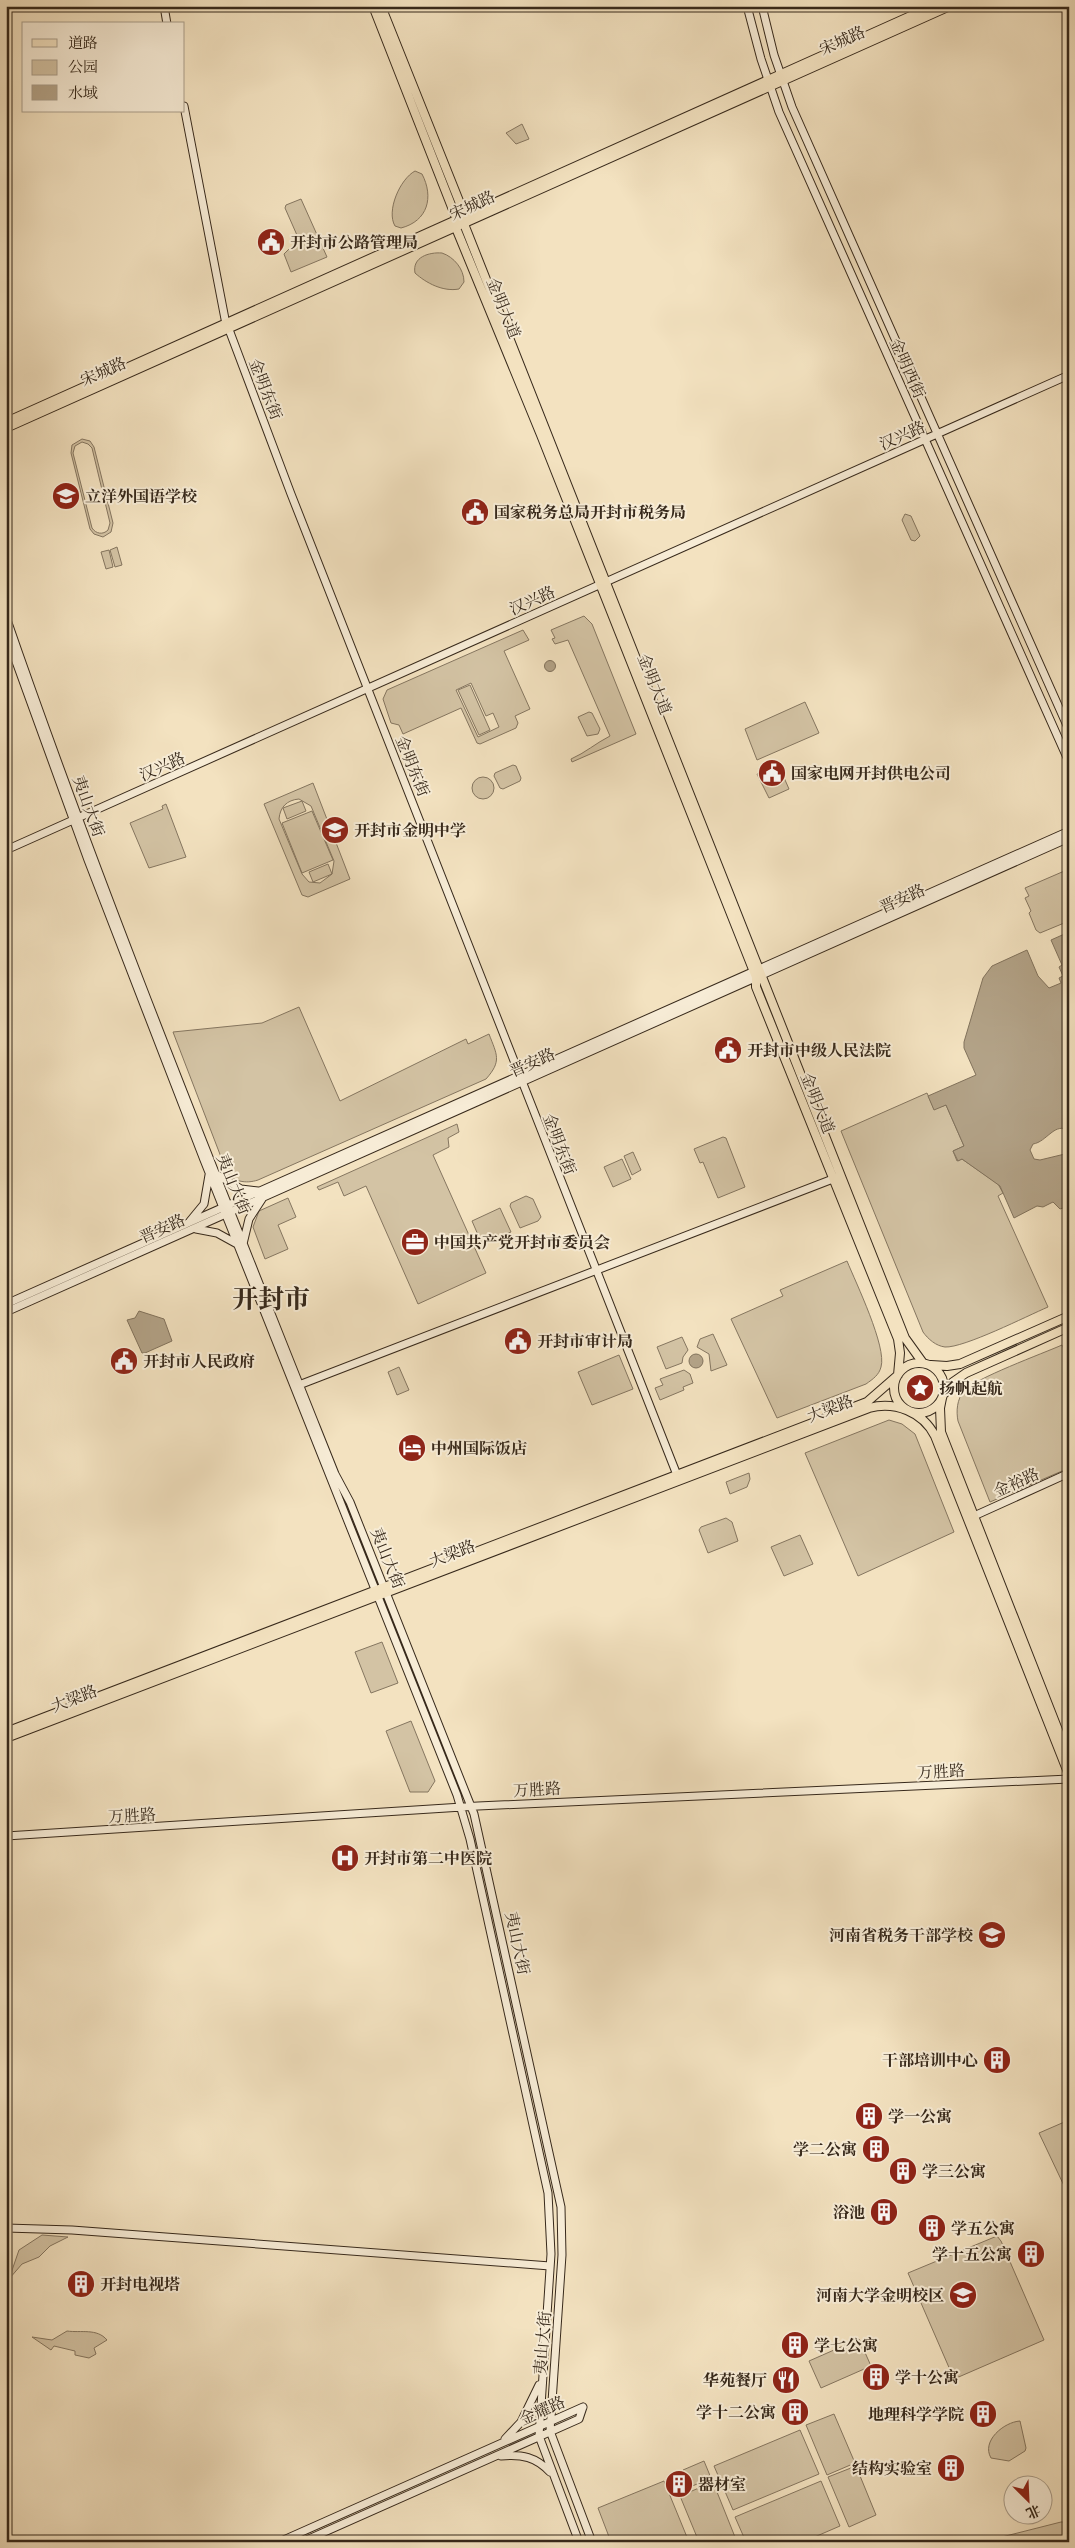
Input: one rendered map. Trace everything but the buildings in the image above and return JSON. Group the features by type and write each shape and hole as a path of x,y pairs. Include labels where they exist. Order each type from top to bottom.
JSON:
{"main road":[{"name":"金明大道","path":"373,6 461,222 838,1177 898,1339 900,1353 898,1375"},
{"name":"金明大道","path":"381,6 461,222"},
{"name":"宋城路","path":"6,428 769,84 934,6"},
{"name":"宋城路","path":"782,78 950,6"},
{"name":"宋城路","path":"6,422 228,327"},
{"name":"金明大道","path":"838,1177 905,1338 925,1364"},
{"path":"1069,1316 960,1364 947,1366 910,1364 898,1375 894,1388 896,1398 902,1405 925,1422 935,1436 1069,1775"},
{"path":"910,1411 918,1413 930,1410 953,1382 966,1373 1069,1327"},
{"path":"925,1364 938,1370 942,1378 941,1432 1069,1758"},
{"name":"大梁路","path":"678,1478 867,1402 898,1375"},
{"name":"大梁路","path":"6,1732 386,1590 678,1478 869,1408 891,1406 910,1411"},
{"name":"大梁路","path":"6,1738 376,1593"}],"street":[{"path":"164,6 167,22"},
{"name":"金明西街","path":"748,6 769,84 1069,762"},
{"name":"金明西街","path":"762,6 792,107 1069,730"},
{"name":"金明东街","path":"185,111 219,297 228,327 520,1079 678,1478"},
{"name":"汉兴路","path":"6,846 367,687 924,438 1069,371"},
{"name":"汉兴路","path":"936,432 1069,375"},
{"name":"夷山大街","path":"6,617 75,817"},
{"name":"夷山大街","path":"6,634 212,1174 461,1807 544,2172 551,2226 539,2436 579,2542"},
{"name":"汉兴路","path":"6,850 75,817"},
{"name":"晋安路","path":"6,1312 189,1227 758,973 1069,831"},
{"name":"晋安路","path":"758,973 1069,838"},
{"path":"212,1174 241,1189 262,1195 249,1219 240,1244 217,1233 189,1227 204,1204 212,1174"},
{"path":"299,1385 838,1177"},
{"name":"晋安路","path":"6,1304 189,1227"},
{"name":"夷山大街","path":"240,1244 386,1590 472,1806 561,2207 562,2264 549,2422 550,2431 592,2542"},
{"name":"金裕路","path":"974,1516 1069,1473"},
{"name":"万胜路","path":"6,1836 472,1806 1069,1779"},
{"path":"6,2228 72,2230 550,2266"},
{"path":"496,2446 521,2422 535,2396 542,2375"},
{"name":"金耀路","path":"279,2542 583,2407 578,2419 302,2542"},
{"path":"494,2457 528,2456 543,2464 554,2476"}],"green space":[{"path":"522,124 529,139 516,144 506,133"},
{"path":"415,171 422,174 428,191 428,199 423,214 410,225 401,228 395,226 393,220 393,204 404,181"},
{"path":"301,199 327,257 291,272 284,254 300,242 285,208 286,205"},
{"path":"432,253 442,253 450,257 460,268 464,282 459,289 453,290 435,286 415,273 416,263 419,259"},
{"path":"82,439 90,441 94,447 113,523 111,532 103,537 94,534 90,529 71,453 72,445","holes":["82,442 92,448 110,523 108,530 102,533 95,532 92,528 73,453 75,446"]},
{"path":"905,514 911,516 920,536 915,541 911,540 902,520"},
{"path":"117,547 122,565 115,567 110,550"},
{"path":"109,550 113,567 106,569 101,552"},
{"path":"584,616 592,624 636,734 572,762 571,759 610,736 568,640 555,644 552,639 555,638 551,630"},
{"path":"523,630 529,640 504,651 530,709 515,716 518,723 516,728 480,744 477,743 461,708 403,734 399,725 391,723 383,699 387,690","holes":["471,683 486,716 493,713 499,727 478,737 456,690"]},
{"path":"470,685 490,730 479,735 458,690"},
{"path":"805,702 819,733 757,760 745,729"},
{"path":"589,712 592,713 600,729 598,734 587,736 578,717"},
{"path":"778,764 789,789 769,798 757,774"},
{"path":"513,765 516,766 521,778 520,781 503,789 500,788 494,776 495,773"},
{"path":"483,777 493,784 494,788 487,798 483,799 473,792 472,788 479,778"},
{"path":"313,783 350,879 308,897 302,895 264,804","holes":["299,799 311,806 334,861 332,874 320,883 309,882 302,874 279,819 283,808 291,801"]},
{"path":"302,801 306,811 287,819 283,808"},
{"path":"166,804 186,857 149,868 130,823 163,809 162,806"},
{"path":"312,811 333,860 302,873 282,823"},
{"path":"328,864 332,874 313,882 309,872"},
{"path":"1069,869 1069,921 1040,933 1036,930 1029,913 1031,911 1025,898 1029,896 1025,888"},
{"path":"299,1007 340,1101 466,1039 468,1044 489,1034 496,1053 496,1062 486,1079 258,1180 240,1181 232,1177 226,1170 173,1032 262,1023"},
{"path":"927,1093 934,1109 946,1105 964,1146 953,1151 957,1161 962,1159 998,1184 1003,1193 998,1196 1048,1307 980,1337 954,1346 945,1347 932,1342 923,1332 841,1131"},
{"path":"457,1124 459,1132 448,1138 449,1147 433,1155 486,1273 418,1304 366,1186 344,1196 338,1182 319,1190 317,1187"},
{"path":"723,1137 726,1138 745,1187 718,1198 703,1162 700,1163 694,1149"},
{"path":"633,1152 641,1170 632,1175 624,1156"},
{"path":"622,1159 631,1179 613,1187 604,1167"},
{"path":"526,1196 533,1199 541,1217 538,1221 520,1228 510,1206 511,1203"},
{"path":"288,1198 296,1217 278,1225 288,1249 265,1259 253,1227 259,1211"},
{"path":"500,1208 511,1232 482,1244 472,1221"},
{"path":"847,1261 875,1330 882,1358 880,1370 866,1384 777,1418 731,1319 783,1296 780,1290"},
{"path":"713,1334 727,1365 711,1371 709,1354 697,1347 700,1339"},
{"path":"682,1337 688,1350 683,1357 682,1363 666,1369 657,1347"},
{"path":"1062,1345 1069,1359 1069,1468 990,1502 958,1421 958,1401 964,1391 981,1380"},
{"path":"619,1355 633,1389 592,1405 578,1372"},
{"path":"399,1367 409,1390 397,1395 388,1372"},
{"path":"684,1370 690,1374 693,1383 683,1387 684,1390 660,1400 655,1388 663,1385 660,1379"},
{"path":"889,1420 902,1424 915,1434 954,1532 858,1576 805,1453"},
{"path":"749,1473 750,1479 747,1487 730,1494 726,1482"},
{"path":"726,1518 732,1522 738,1541 708,1553 699,1530 701,1527"},
{"path":"800,1535 813,1564 784,1576 771,1547"},
{"path":"382,1642 398,1683 371,1693 355,1652"},
{"path":"411,1721 435,1781 428,1792 410,1792 386,1731"},
{"path":"1069,2120 1069,2191 1067,2192 1039,2133"},
{"path":"42,2235 68,2237 50,2246 39,2257 22,2264 9,2279 19,2250"},
{"path":"997,2236 1001,2241 1044,2340 954,2379 908,2273"},
{"path":"67,2331 94,2332 107,2340 94,2348 96,2354 89,2358 75,2355 75,2351 54,2346 51,2350 32,2337 52,2340"},
{"path":"859,2339 871,2366 821,2388 809,2361"},
{"path":"834,2414 855,2463 827,2475 806,2425"},
{"path":"1020,2421 1025,2451 1009,2461 991,2458 989,2445 996,2433 1007,2425"},
{"path":"800,2430 819,2474 733,2510 714,2466"},
{"path":"704,2461 711,2478 690,2487 683,2470"},
{"path":"856,2466 876,2515 849,2527 828,2477"},
{"path":"664,2481 689,2542 611,2542 598,2508"},
{"path":"821,2481 840,2526 803,2542 746,2542 735,2517"},
{"path":"713,2482 737,2542 699,2542 680,2496"},
{"path":"1065,2522 1063,2542 982,2542 1045,2526 1052,2526 1052,2524"}],"water":[{"path":"550,660 556,666 550,672 544,666"},
{"path":"1069,932 1069,1131 1064,1129 1055,1130 1043,1140 1033,1144 1030,1150 1034,1159 1040,1160 1069,1153 1069,1206 1060,1209 1053,1202 1043,1207 1037,1206 1014,1218 1000,1186 962,1159 958,1161 953,1151 964,1146 946,1105 934,1110 928,1096 976,1075 964,1048 964,1042 983,978 992,966 1027,950 1038,976 1049,988 1061,983 1059,978 1063,976 1059,967 1062,965 1051,940"},
{"path":"139,1311 164,1319 172,1341 142,1353 127,1320 135,1318"},
{"path":"696,1354 701,1356 703,1361 701,1366 696,1368 691,1366 689,1361 691,1356"}],"place":[{"name":"开封市公路管理局","path":"271,242"},
{"name":"立洋外国语学校","path":"66,496"},
{"name":"国家税务总局开封市税务局","path":"475,512"},
{"name":"国家电网开封供电公司","path":"772,773"},
{"name":"开封市金明中学","path":"335,830"},
{"name":"开封市中级人民法院","path":"728,1050"},
{"name":"中国共产党开封市委员会","path":"415,1242"},
{"name":"开封市审计局","path":"518,1341"},
{"name":"开封市人民政府","path":"124,1361"},
{"name":"扬帆起航","path":"920,1388"},
{"name":"中州国际饭店","path":"412,1448"},
{"name":"开封市第二中医院","path":"345,1858"},
{"name":"河南省税务干部学校","path":"992,1935"},
{"name":"干部培训中心","path":"997,2060"},
{"name":"学一公寓","path":"869,2116"},
{"name":"学二公寓","path":"876,2149"},
{"name":"学三公寓","path":"903,2171"},
{"name":"浴池","path":"884,2212"},
{"name":"学五公寓","path":"932,2228"},
{"name":"学十五公寓","path":"1031,2254"},
{"name":"开封电视塔","path":"81,2284"},
{"name":"河南大学金明校区","path":"963,2295"},
{"name":"学七公寓","path":"795,2345"},
{"name":"学十公寓","path":"876,2377"},
{"name":"华苑餐厅","path":"786,2380"},
{"name":"学十二公寓","path":"795,2412"},
{"name":"地理科学学院","path":"983,2414"},
{"name":"结构实验室","path":"951,2468"},
{"name":"器材室","path":"679,2484"}],"district":[{"name":"开封市","path":"271,1298"}]}
